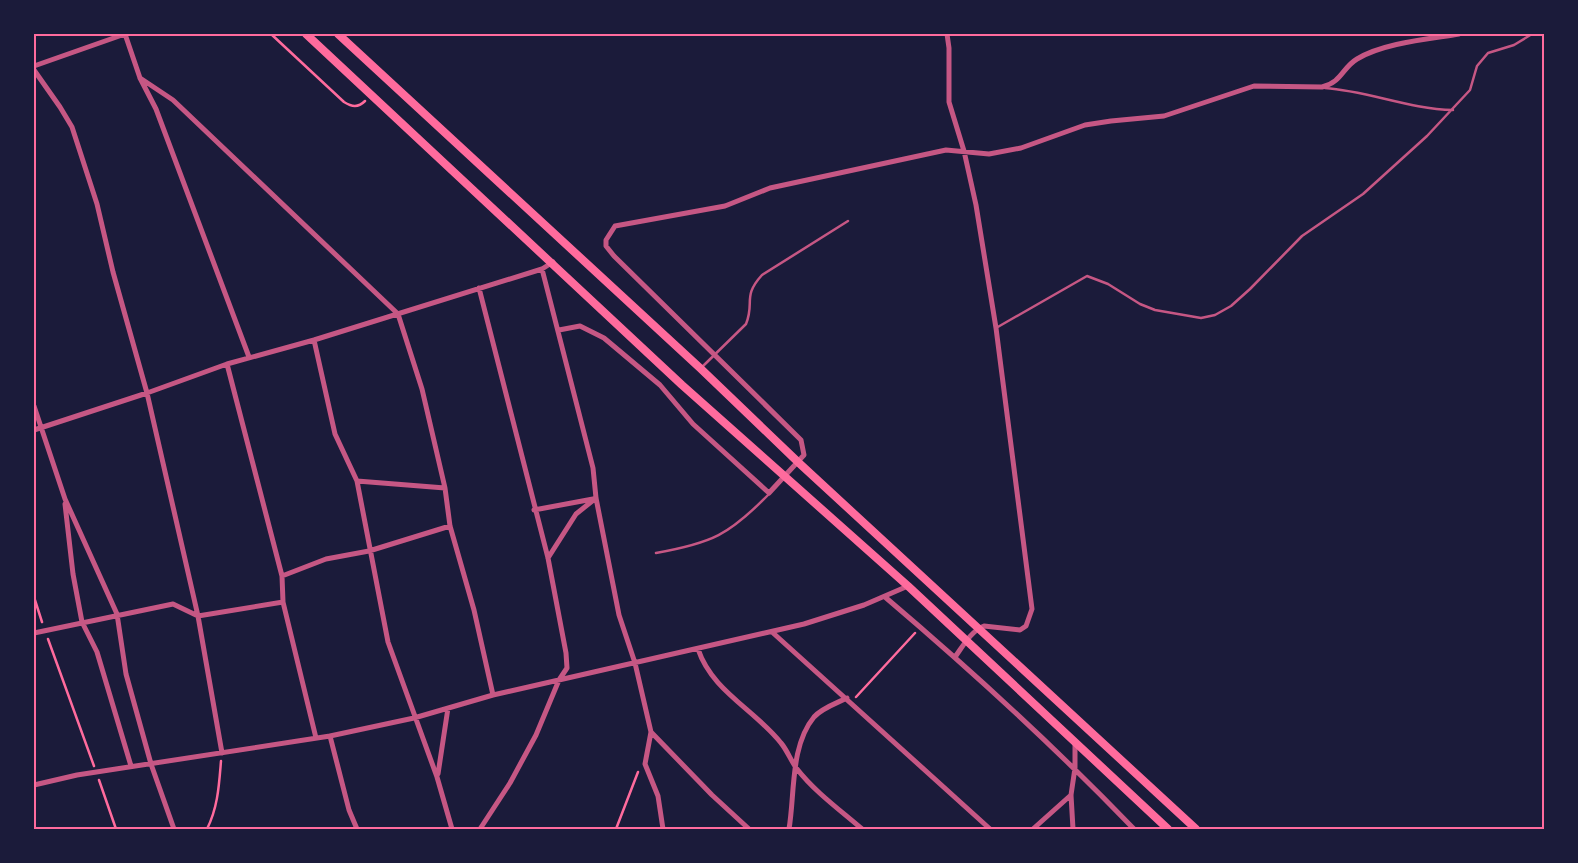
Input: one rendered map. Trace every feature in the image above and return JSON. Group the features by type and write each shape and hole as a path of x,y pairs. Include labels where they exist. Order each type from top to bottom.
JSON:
{"main road":[{"path":"306,34 785,478 908,586 1074,744 1168,829"},
{"path":"338,34 700,368 799,464 1196,829"}],"street":[{"path":"34,66 125,34 140,78 156,109 249,357"},
{"path":"947,34 949,48 949,102 964,151 996,328 1032,609 1026,626 1020,630 984,626 979,628 954,657"},
{"path":"559,330 580,326 604,338 660,386 693,424 770,493 799,464 804,456 801,440 614,256 606,246 606,240 615,226 725,206 770,188 946,150 989,154 1021,148 1085,126 1112,120 1164,116 1254,86 1322,87 1332,85 1356,60 1372,52 1459,34"},
{"path":"34,70 72,127 82,154 106,237 113,272 147,394 198,616 222,753"},
{"path":"140,78 173,100 398,314 422,389 445,488 450,526 474,610 493,695"},
{"path":"34,430 147,394 227,364 398,314 542,268 553,262"},
{"path":"542,268 593,468 596,498 619,615 635,663 651,732 644,756 645,764 658,796 663,829"},
{"path":"480,288 534,510 548,558 566,653 567,668 559,680 536,735 510,783 480,829"},
{"path":"314,340 335,434 357,481 388,642 437,777 452,829"},
{"path":"227,364 282,576 283,602 316,738"},
{"path":"34,406 65,499 117,614 126,674 152,764 174,829"},
{"path":"357,481 445,488"},
{"path":"534,510 596,498"},
{"path":"548,558 576,514 596,498"},
{"path":"65,499 73,574 82,622 97,652 131,766"},
{"path":"282,576 326,559 369,551 450,526"},
{"path":"34,785 131,766 330,736 414,718 493,695 772,632 833,616 908,586"},
{"path":"885,596 1075,768 1134,829"},
{"path":"34,633 117,614 173,604 198,616 283,602"},
{"path":"772,632 850,700 990,829"},
{"path":"698,648 705,667 714,680 751,712 781,743 797,769 826,798 862,829"},
{"path":"789,829 800,745 814,717 822,710 850,700"},
{"path":"437,777 448,708"},
{"path":"651,732 712,795 749,829"},
{"path":"330,736 349,810 357,829"},
{"path":"1073,829 1071,795 1075,768 1074,744"},
{"path":"1033,829 1071,795"}],"lane":[{"path":"996,328 1087,276 1108,284 1140,304 1155,310 1201,318 1215,315 1231,306 1250,289 1302,236 1341,210 1382,178 1453,110 1473,86 1477,66 1482,58 1488,53 1514,45 1532,34"},
{"path":"1322,87 1357,91 1414,106 1453,110"},
{"path":"700,368 746,324 749,316 749,294 752,286 762,276 848,221"},
{"path":"656,553 687,548 720,536 770,493"}],"path":[{"path":"271,34 326,87 351,106 362,103 371,94"},
{"path":"34,598 116,829"},
{"path":"850,700 920,627"},
{"path":"207,829 214,815 219,797 222,753"},
{"path":"616,829 644,756"}]}
